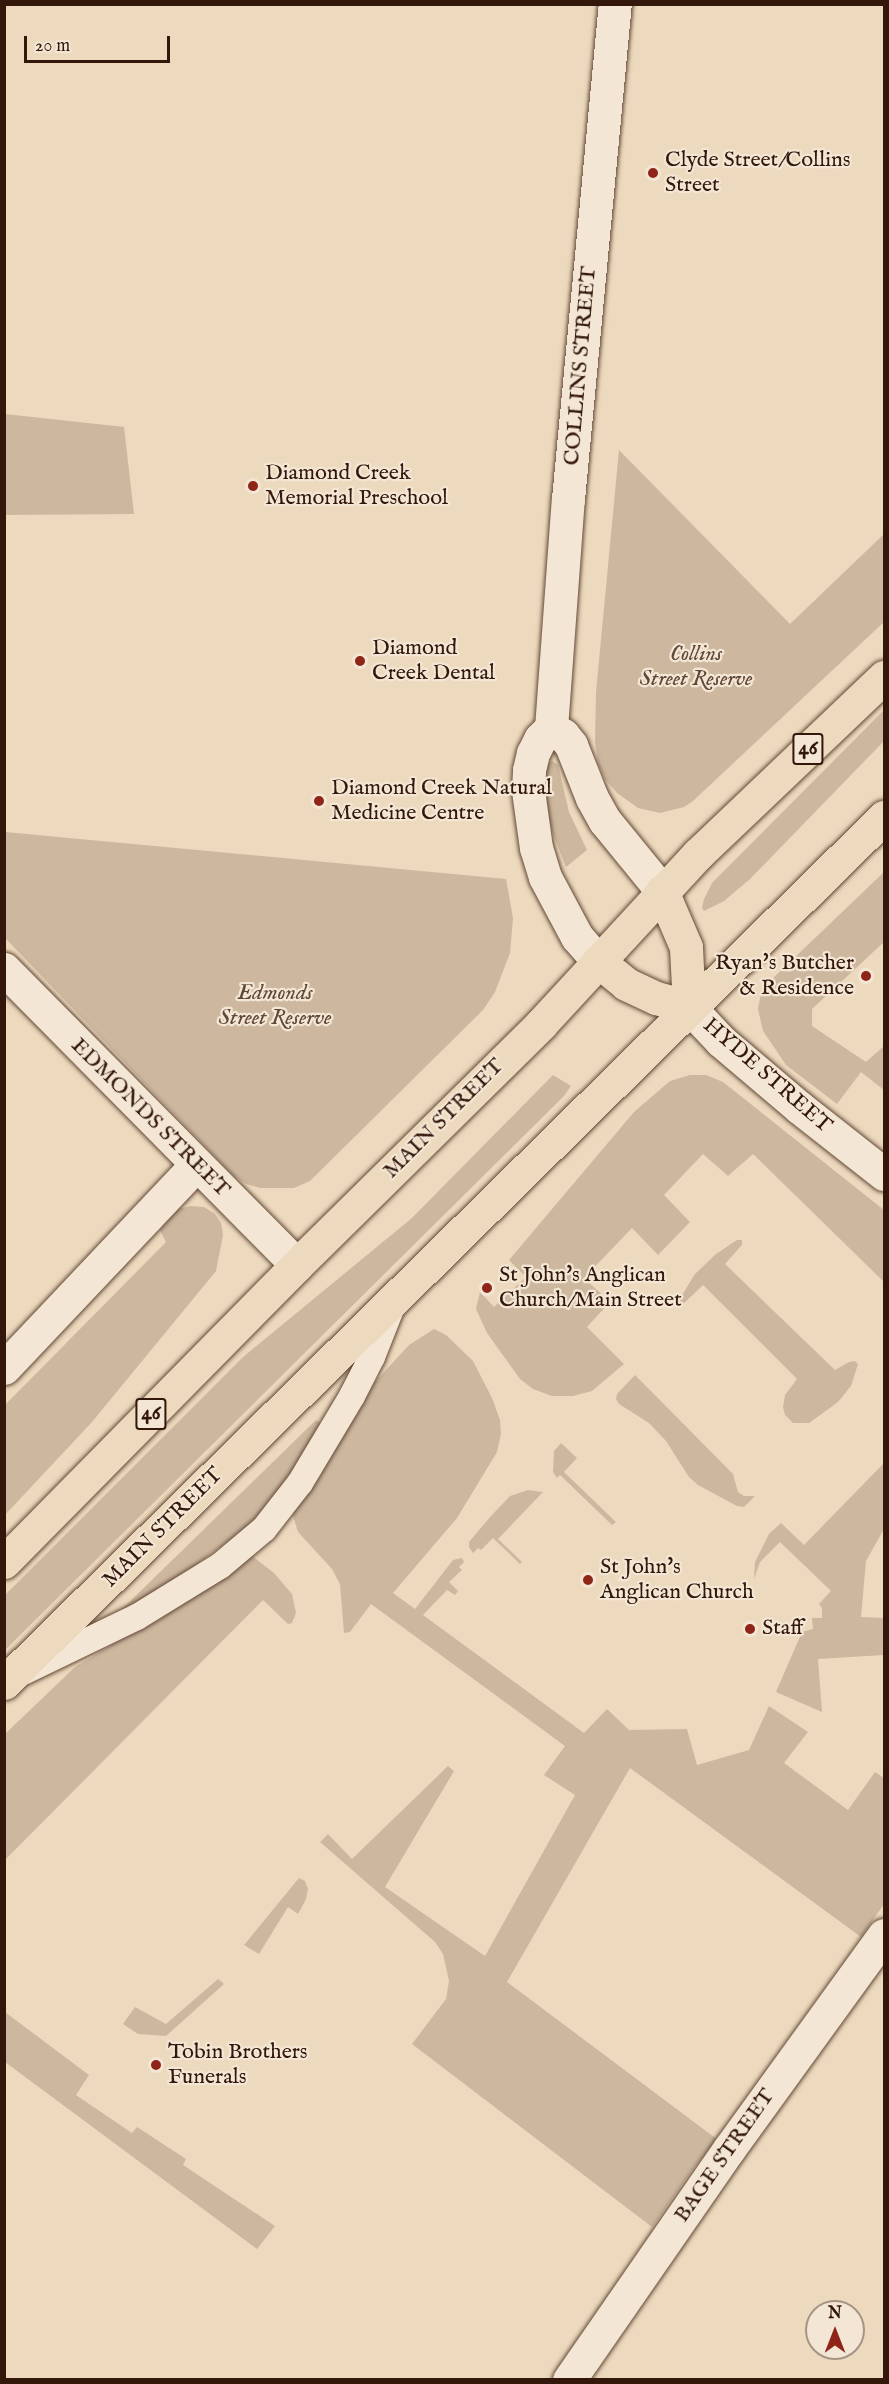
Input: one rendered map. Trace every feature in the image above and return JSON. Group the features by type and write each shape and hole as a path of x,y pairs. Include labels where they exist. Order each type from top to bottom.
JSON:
{"main road":[{"name":"MAIN STREET","path":"4,1562 297,1265 542,1024 662,891 885,677"},
{"name":"MAIN STREET","path":"7,1681 689,1007 885,817"},
{"name":"HYDE STREET","path":"662,891 686,947 689,1007"},
{"name":"COLLINS STREET","path":"598,961 626,984 656,998 689,1007"}],"street":[{"name":"COLLINS STREET","path":"598,961 577,937 557,904 545,877 536,848 528,790 529,770 540,739 551,728 567,510 615,4"},
{"path":"551,728 571,745 592,798 605,821 662,891"},
{"name":"EDMONDS STREET","path":"4,969 196,1166 297,1265"},
{"name":"HYDE STREET","path":"689,1007 721,1041 800,1108 885,1174"},
{"path":"4,1368 196,1166"},
{"name":"BAGE STREET","path":"569,2379 729,2149 885,1935"}],"lane":[{"path":"7,1681 136,1617 220,1566 264,1529 300,1483 352,1396 372,1357 394,1300"}],"green space":[{"path":"5,414 124,427 134,514 5,515"},
{"name":"Collins Street Reserve","path":"619,450 790,624 884,534 884,622 693,801 684,807 660,813 638,808 617,793 605,779 598,763 595,742 596,692"},
{"path":"884,710 884,741 750,879 724,901 704,911 702,908 704,899 712,883"},
{"path":"552,761 558,765 569,812 587,850 566,867 548,814 546,772 547,765"},
{"name":"Edmonds Street Reserve","path":"5,832 506,879 513,918 510,953 495,992 483,1010 310,1181 294,1188 260,1188 246,1184 234,1176 5,938"},
{"path":"884,872 884,942 812,1009 812,1026 866,1062 884,1046 884,1090 861,1072 837,1104 786,1065 763,1031 758,1009 761,993 769,982"},
{"path":"553,1075 571,1086 564,1096 5,1650 5,1595 243,1357 412,1218"},
{"path":"690,1075 706,1075 723,1082 884,1210 884,1282 753,1154 728,1176 703,1154 664,1195 690,1222 658,1255 632,1228 584,1278 610,1302 587,1327 624,1364 592,1391 573,1396 552,1396 533,1389 520,1379 487,1333 476,1309 480,1292 494,1307 526,1277 509,1260 634,1112 670,1081"},
{"path":"191,1206 204,1207 215,1214 221,1223 223,1235 216,1271 92,1422 5,1515 5,1405 166,1242 160,1230 171,1214 178,1209"},
{"path":"737,1240 742,1240 742,1245 725,1264 835,1370 849,1362 855,1361 858,1364 851,1386 838,1402 809,1423 793,1423 785,1415 783,1407 785,1395 797,1379 703,1285 681,1306 676,1305 695,1274 716,1254"},
{"path":"434,1329 446,1335 473,1361 492,1398 500,1420 501,1434 497,1452 457,1518 393,1593 415,1609 453,1560 462,1558 464,1562 459,1567 462,1570 449,1582 458,1591 455,1595 447,1590 423,1615 584,1733 607,1709 629,1730 687,1729 697,1765 749,1750 769,1706 808,1732 784,1763 848,1810 875,1772 884,1778 884,1904 861,1937 630,1768 507,1982 718,2140 695,2166 652,2227 412,2044 446,1999 449,1981 443,1954 435,1942 320,1842 328,1834 352,1859 448,1766 454,1771 385,1887 485,1956 575,1795 544,1775 565,1746 371,1604 350,1632 344,1633 340,1584 332,1569 298,1532 292,1513 319,1476 375,1382 409,1345"},
{"path":"635,1375 733,1474 738,1492 744,1496 755,1496 744,1507 737,1506 698,1485 689,1477 666,1441 649,1423 619,1404 616,1399 617,1394"},
{"path":"316,1420 321,1423 299,1462 259,1518 174,1581 116,1615"},
{"path":"561,1443 577,1458 564,1472 616,1522 612,1525 560,1475 557,1478 553,1472 554,1451"},
{"path":"884,1463 884,1529 866,1561 861,1617 884,1618 884,1655 818,1659 822,1712 776,1692 802,1632 813,1629 812,1618 822,1618 822,1608 819,1604 831,1591 780,1542 760,1562 754,1579 755,1562 769,1534 781,1523 804,1545"},
{"path":"528,1490 543,1492 498,1539 522,1562 520,1564 493,1538 481,1550 478,1548 473,1553 469,1542 491,1516 510,1496"},
{"path":"252,1556 274,1573 292,1594 296,1613 292,1623 288,1624 263,1600 5,1860 5,1734 75,1667 237,1569"},
{"path":"299,1878 305,1881 308,1889 306,1899 298,1914 288,1907 259,1954 244,1945"},
{"path":"218,1979 224,1984 166,2036 138,2034 123,2024 135,2007 166,2024"},
{"path":"5,2012 89,2075 76,2095 132,2133 137,2127 186,2159 183,2165 275,2226 257,2249 5,2062"}],"place":[{"name":"Clyde Street/Collins Street","path":"653,173"},
{"name":"Diamond Creek Memorial Preschool","path":"253,486"},
{"name":"Diamond Creek Dental","path":"360,661"},
{"name":"Diamond Creek Natural Medicine Centre","path":"319,801"},
{"name":"Ryan's Butcher & Residence","path":"866,976"},
{"name":"St John's Anglican Church/Main Street","path":"487,1288"},
{"name":"St John's Anglican Church","path":"588,1580"},
{"name":"Staff","path":"750,1629"},
{"name":"Tobin Brothers Funerals","path":"156,2065"}]}
